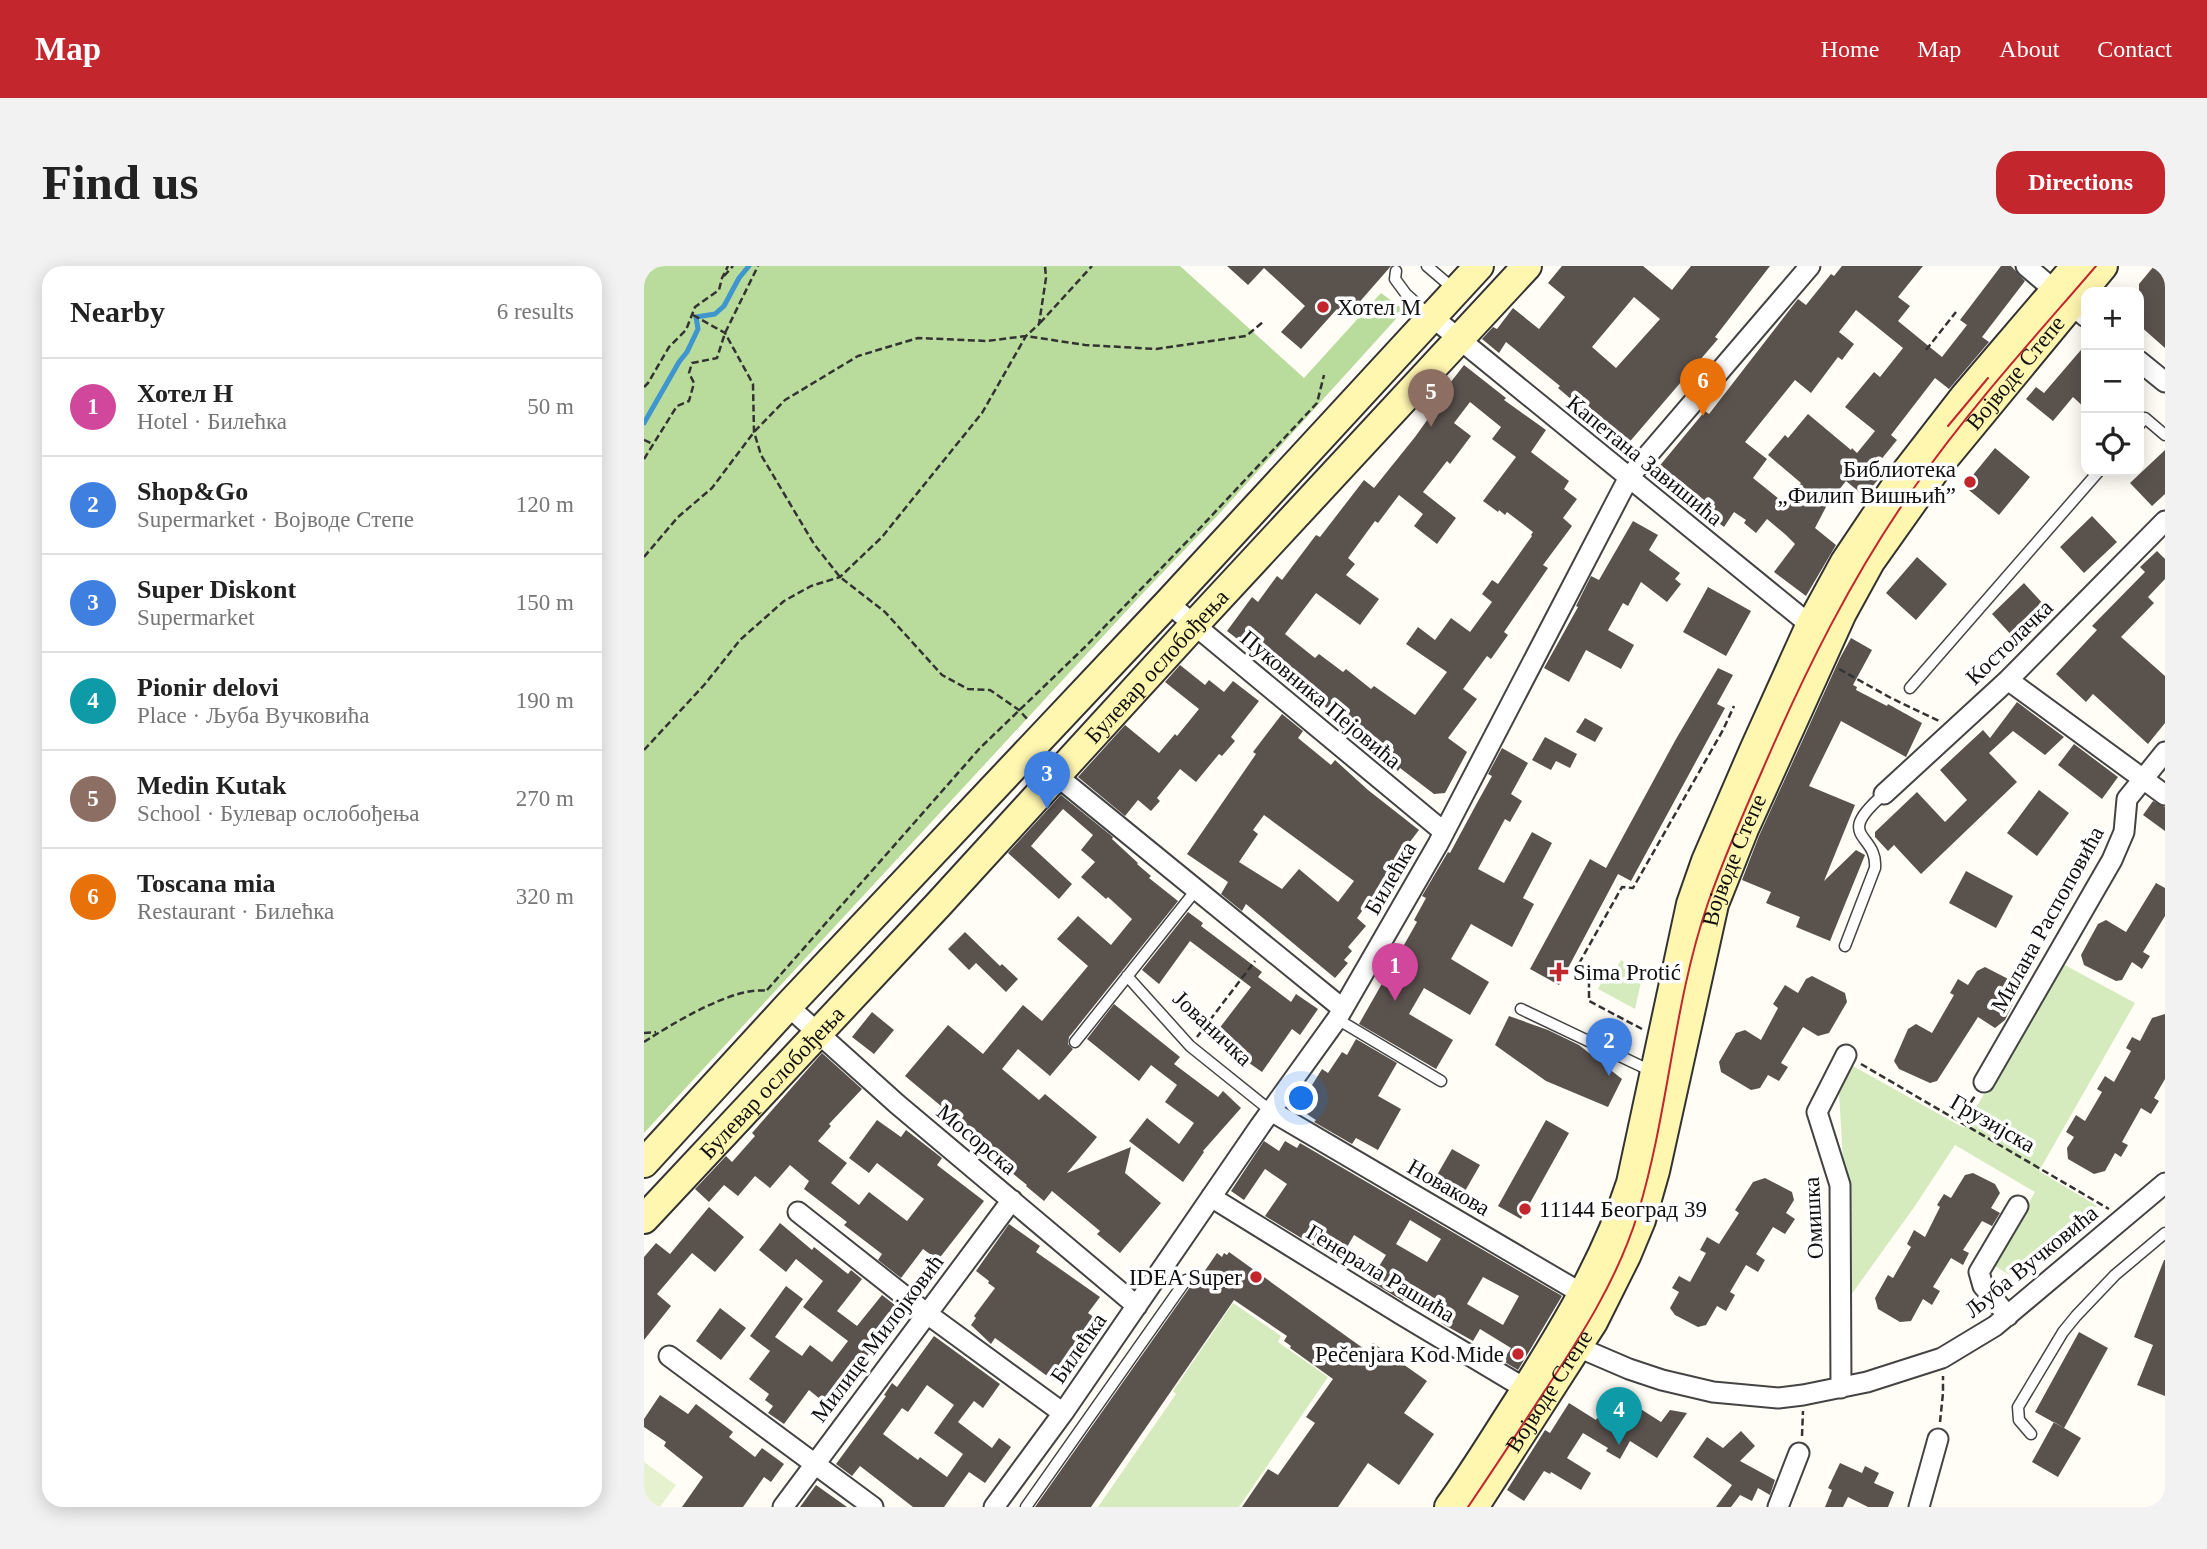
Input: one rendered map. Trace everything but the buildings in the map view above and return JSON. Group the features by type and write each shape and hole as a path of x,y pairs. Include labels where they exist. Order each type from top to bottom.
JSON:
{"main road":[{"name":"Булевар ослобођења","path":"644,1163 777,998 1168,603 1479,266"},
{"name":"Булевар ослобођења","path":"644,1219 1527,266"},
{"name":"Војводе Степе","path":"2071,304 2076,266"},
{"name":"Војводе Степе","path":"1592,1300 1627,1196 1691,904 1733,798 1820,633 1938,466 2104,266"},
{"name":"Војводе Степе","path":"1474,1507 1592,1300 1626,1256 1641,1220 1655,1171 1714,904 1820,633"},
{"name":"Војводе Степе","path":"1449,1507 1526,1389 1567,1343"}],"street":[{"name":"Билећка","path":"994,1507 1063,1413 1340,1014 1444,832 1629,477 1810,266"},
{"path":"2026,266 2071,304"},
{"name":"Капетана Завишића","path":"1431,316 1820,633"},
{"path":"2144,365 2165,383"},
{"name":"Костолачка","path":"1884,794 2008,680 2165,521"},
{"name":"Пуковника Пејовића","path":"1168,603 1444,832"},
{"path":"2008,680 2165,795"},
{"name":"Милана Распоповића","path":"1984,1082 2112,860 2124,832 2127,799 2165,752"},
{"path":"1057,776 1196,890 1340,1014"},
{"name":"Мосорска","path":"777,998 897,1104 1137,1306"},
{"name":"Омишка","path":"1841,1388 1840,1185 1817,1112 1846,1055"},
{"name":"Новакова","path":"1271,1111 1592,1300"},
{"name":"Љуба Вучковића","path":"1567,1343 1629,1369 1685,1387 1751,1397 1803,1395 1891,1376 1942,1358 2008,1316 2165,1183"},
{"name":"Генерала Рашића","path":"1211,1197 1526,1389"},
{"name":"Милице Милојковић","path":"783,1507 1012,1200"},
{"path":"2008,1316 1983,1286 1979,1272 2018,1206"},
{"path":"798,1213 926,1313 1063,1413"},
{"path":"669,1356 873,1507"},
{"path":"1919,1507 1938,1439"},
{"path":"1778,1507 1799,1453"}],"lane":[{"path":"1427,266 1455,291"},
{"path":"1396,271 1396,283 1431,316"},
{"path":"2144,419 2165,435"},
{"path":"1910,688 2095,476"},
{"path":"1844,946 1876,859 1860,835 1859,826 1867,808 1884,794"},
{"path":"1075,1042 1196,890"},
{"name":"Јованичка","path":"1127,976 1190,1046 1271,1111"},
{"path":"1521,1009 1647,1069 1655,1070"},
{"path":"1340,1014 1441,1081"},
{"path":"2031,1434 2019,1420 2018,1407 2063,1332 2096,1293 2165,1233"},
{"path":"1026,1507 1186,1280"}],"path":[{"path":"644,387 669,347 687,330 695,307 719,290 728,266"},
{"path":"722,278 733,266"},
{"path":"644,459 677,405 689,401 694,383 689,373 692,363 717,358 725,333 758,266"},
{"path":"1040,324 1045,266"},
{"path":"644,750 705,684 740,640 783,601 811,586 840,578 882,537 982,413 1026,337 1092,266"},
{"path":"1926,350 1955,312"},
{"path":"693,315 725,333 753,384 754,432 761,455 814,544 840,578 885,612 942,675 968,689 990,690 1019,710 1035,728"},
{"path":"644,557 678,517 712,488 754,432 785,400 858,356 918,338 987,341 1026,337 1085,345 1156,349 1246,336 1264,322"},
{"path":"644,1042 682,1018 747,991 777,998 947,785 1183,546 1317,403 1324,375"},
{"path":"644,440 653,444"},
{"path":"1838,669 1899,702 1956,728"},
{"path":"1649,1033 1590,1001 1589,974 1577,967 1622,887 1633,888 1734,706"},
{"path":"1190,1046 1259,956"},
{"path":"644,1033 659,1032"},
{"name":"Грузијска","path":"1846,1055 2124,1217"},
{"path":"1959,1121 1984,1082"},
{"path":"1938,1439 1943,1393 1942,1358"},
{"path":"1799,1453 1803,1429 1803,1395"}],"green space":[{"path":"644,266 1180,266 1304,378 1381,293 1404,310 1219,514 644,1133"},
{"path":"1621,960 1643,973 1635,1009 1598,989 1609,968 1615,971"},
{"path":"2061,963 2135,1003 2039,1171 2097,1206 2008,1274 1993,1265 2035,1192 1955,1145 1851,1295 1839,1093 1853,1066 1964,1128"},
{"path":"1233,1303 1281,1336 1278,1342 1328,1377 1239,1507 1098,1507 1176,1394 1173,1391"},
{"path":"644,1462 676,1485 660,1507 644,1507"}],"waterway":[{"path":"644,423 687,352 698,329 696,317 715,314 724,306 739,278 749,266"}],"tram line":[{"path":"1468,1507 1584,1330 1609,1285 1630,1237 1648,1175 1687,980 1708,903 1748,803 1813,660 1871,553 1916,485 2026,346 2096,266"},
{"path":"1948,426 1988,378"}],"place":[{"name":"Хотел М","path":"1323,307"},
{"name":"Toscana mia","path":"1703,416"},
{"name":"Medin Kutak","path":"1431,427"},
{"name":"Библиотека „Филип Вишњић”","path":"1970,482"},
{"name":"Super Diskont","path":"1047,809"},
{"name":"Sima Protić","path":"1559,972"},
{"name":"Хотел Н","path":"1395,1001"},
{"name":"Shop&Go","path":"1609,1076"},
{"name":"11144 Београд 39","path":"1525,1209"},
{"name":"IDEA Super","path":"1256,1277"},
{"name":"Pečenjara Kod Mide","path":"1518,1354"},
{"name":"Pionir delovi","path":"1619,1445"}]}
